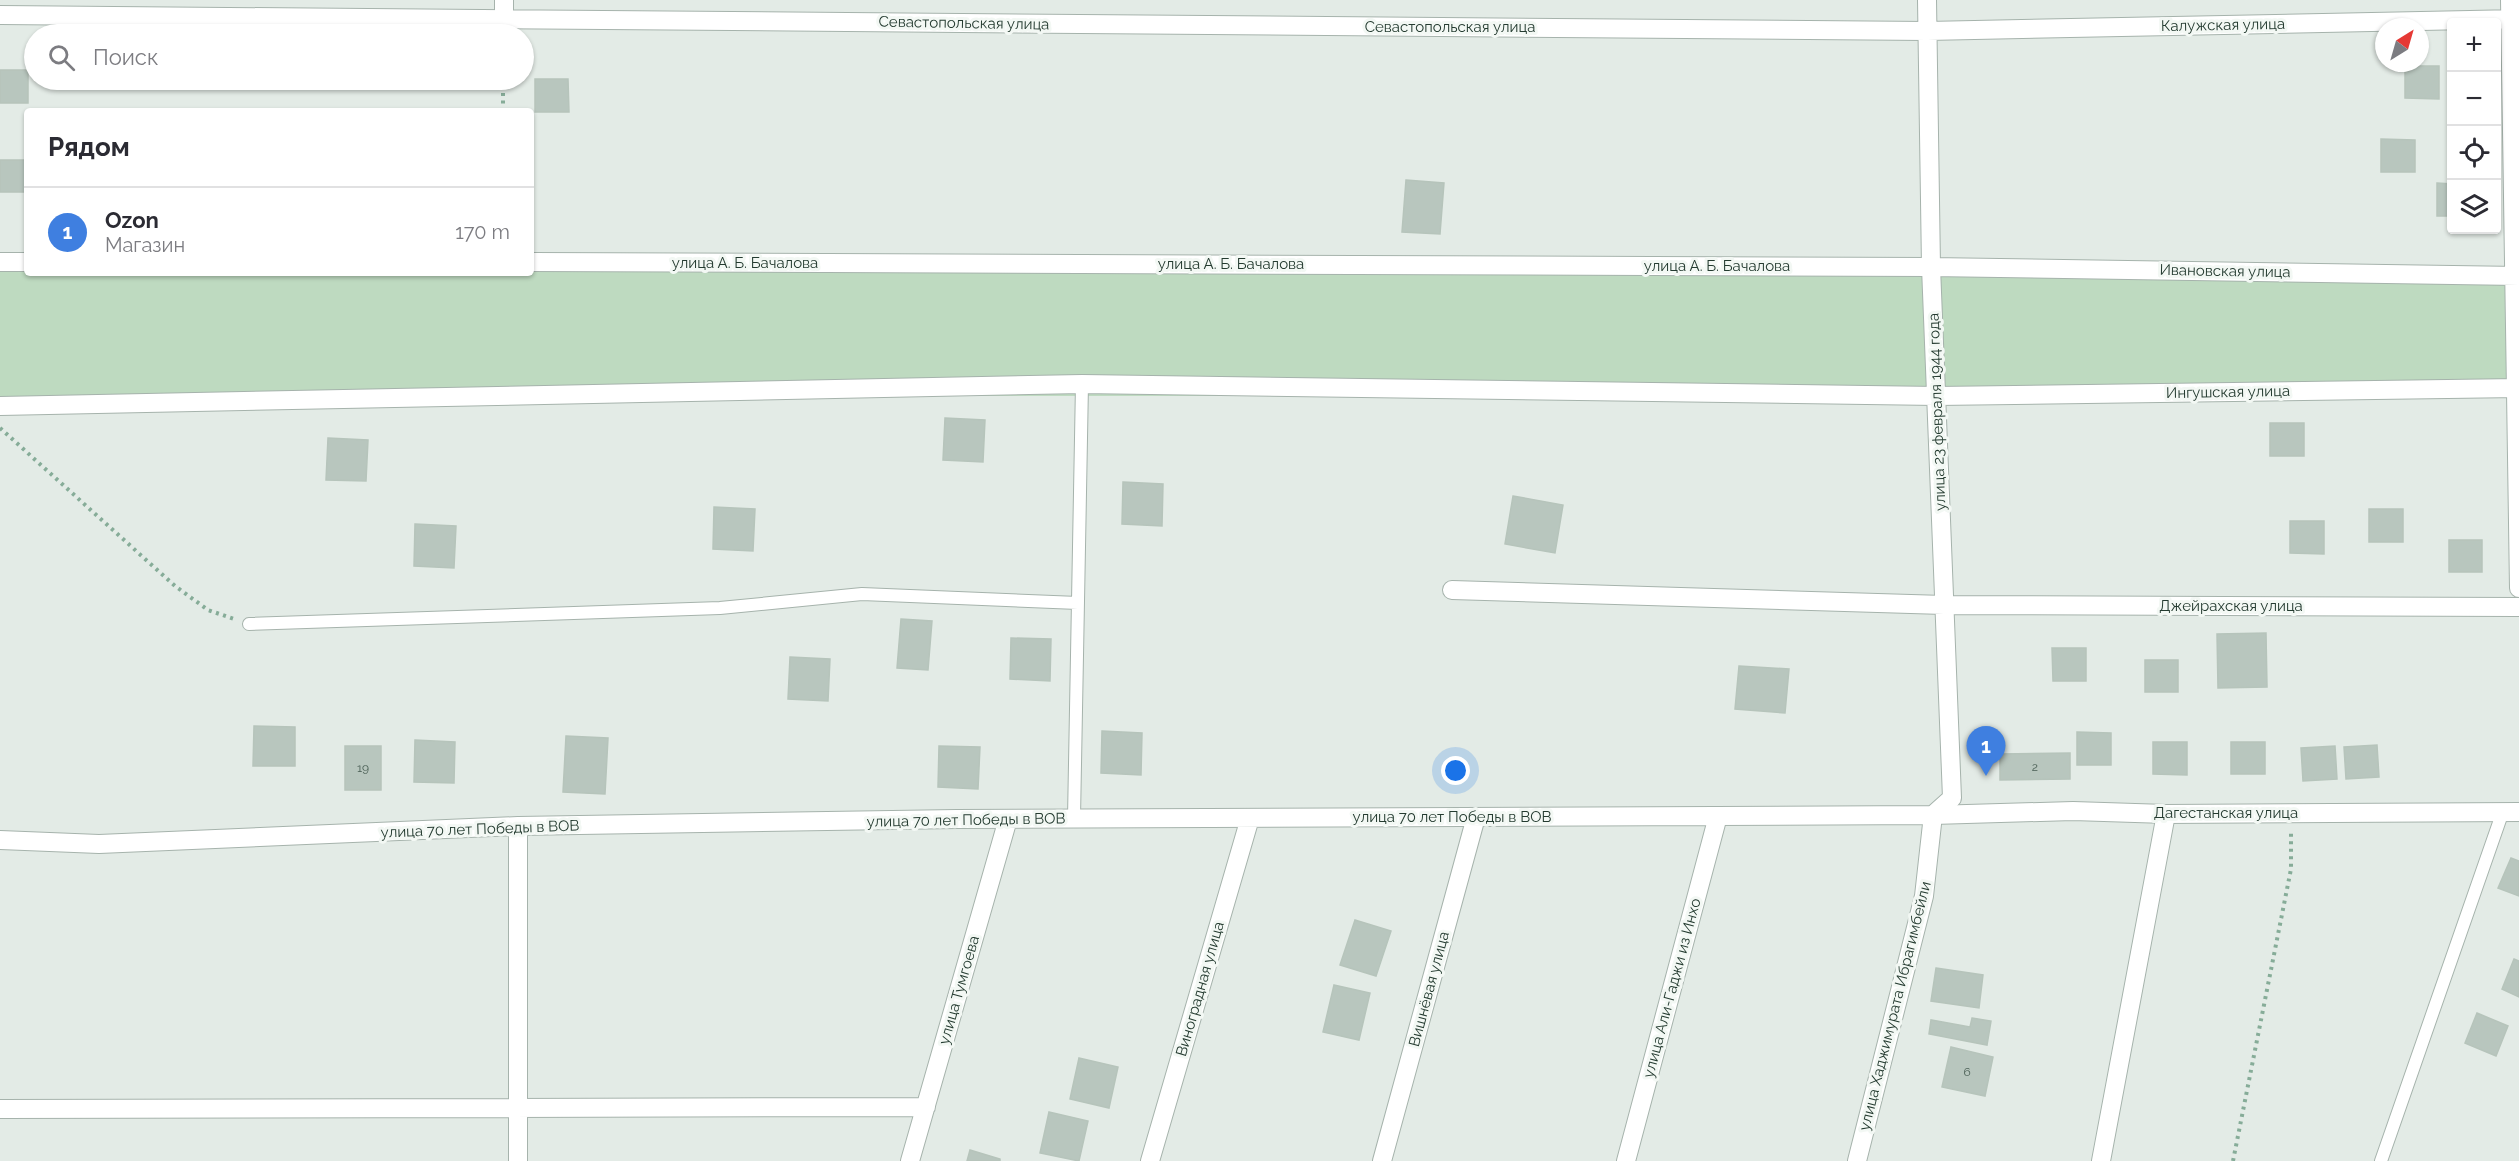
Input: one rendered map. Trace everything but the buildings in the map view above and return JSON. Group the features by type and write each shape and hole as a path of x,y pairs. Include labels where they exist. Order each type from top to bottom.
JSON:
{"street":[{"path":"504,0 504,19"},
{"name":"улица 23 февраля 1944 года","path":"1927,0 1930,267 1952,798 1933,815"},
{"path":"2510,0 2515,19 2519,588"},
{"name":"Севастопольская улица","path":"0,15 1927,31"},
{"name":"Калужская улица","path":"1927,31 2515,19"},
{"path":"0,262 24,262"},
{"name":"улица А. Б. Бачалова","path":"534,262 1930,267"},
{"name":"Ивановская улица","path":"1930,267 2517,276"},
{"name":"Ингушская улица","path":"0,406 1082,384 1937,396 2517,388"},
{"name":"Джейрахская улица","path":"1452,590 1944,605 2519,607"},
{"name":"Дагестанская улица","path":"1933,815 2073,812 2510,813"},
{"path":"2101,1161 2166,814"},
{"name":"улица 70 лет Победы в ВОВ","path":"0,840 99,844 518,826 1008,819 1933,815"},
{"name":"улица Хаджимурата Ибрагимбейли","path":"1857,1161 1924,896 1933,815"},
{"name":"улица Али-Гаджи из Инхо","path":"1626,1161 1718,816"},
{"name":"Вишнёвая улица","path":"1382,1161 1476,817"},
{"name":"Виноградная улица","path":"1150,1161 1250,818"},
{"name":"улица Тумгоева","path":"910,1161 1008,819"},
{"path":"518,826 518,1161"},
{"path":"0,1109 926,1107"}],"lane":[{"path":"1074,819 1082,384"},
{"path":"249,624 720,608 862,594 1078,603"},
{"path":"2381,1161 2510,813"}],"path":[{"path":"502,108 503,90"},
{"path":"0,428 175,586 208,610 249,624"},
{"path":"2233,1161 2291,869 2292,813"}],"green space":[{"path":"534,262 2519,276 2519,388 1937,396 0,396 0,272 24,272 24,276 534,276"}],"place":[{"name":"Ozon","path":"1986,776"}]}
